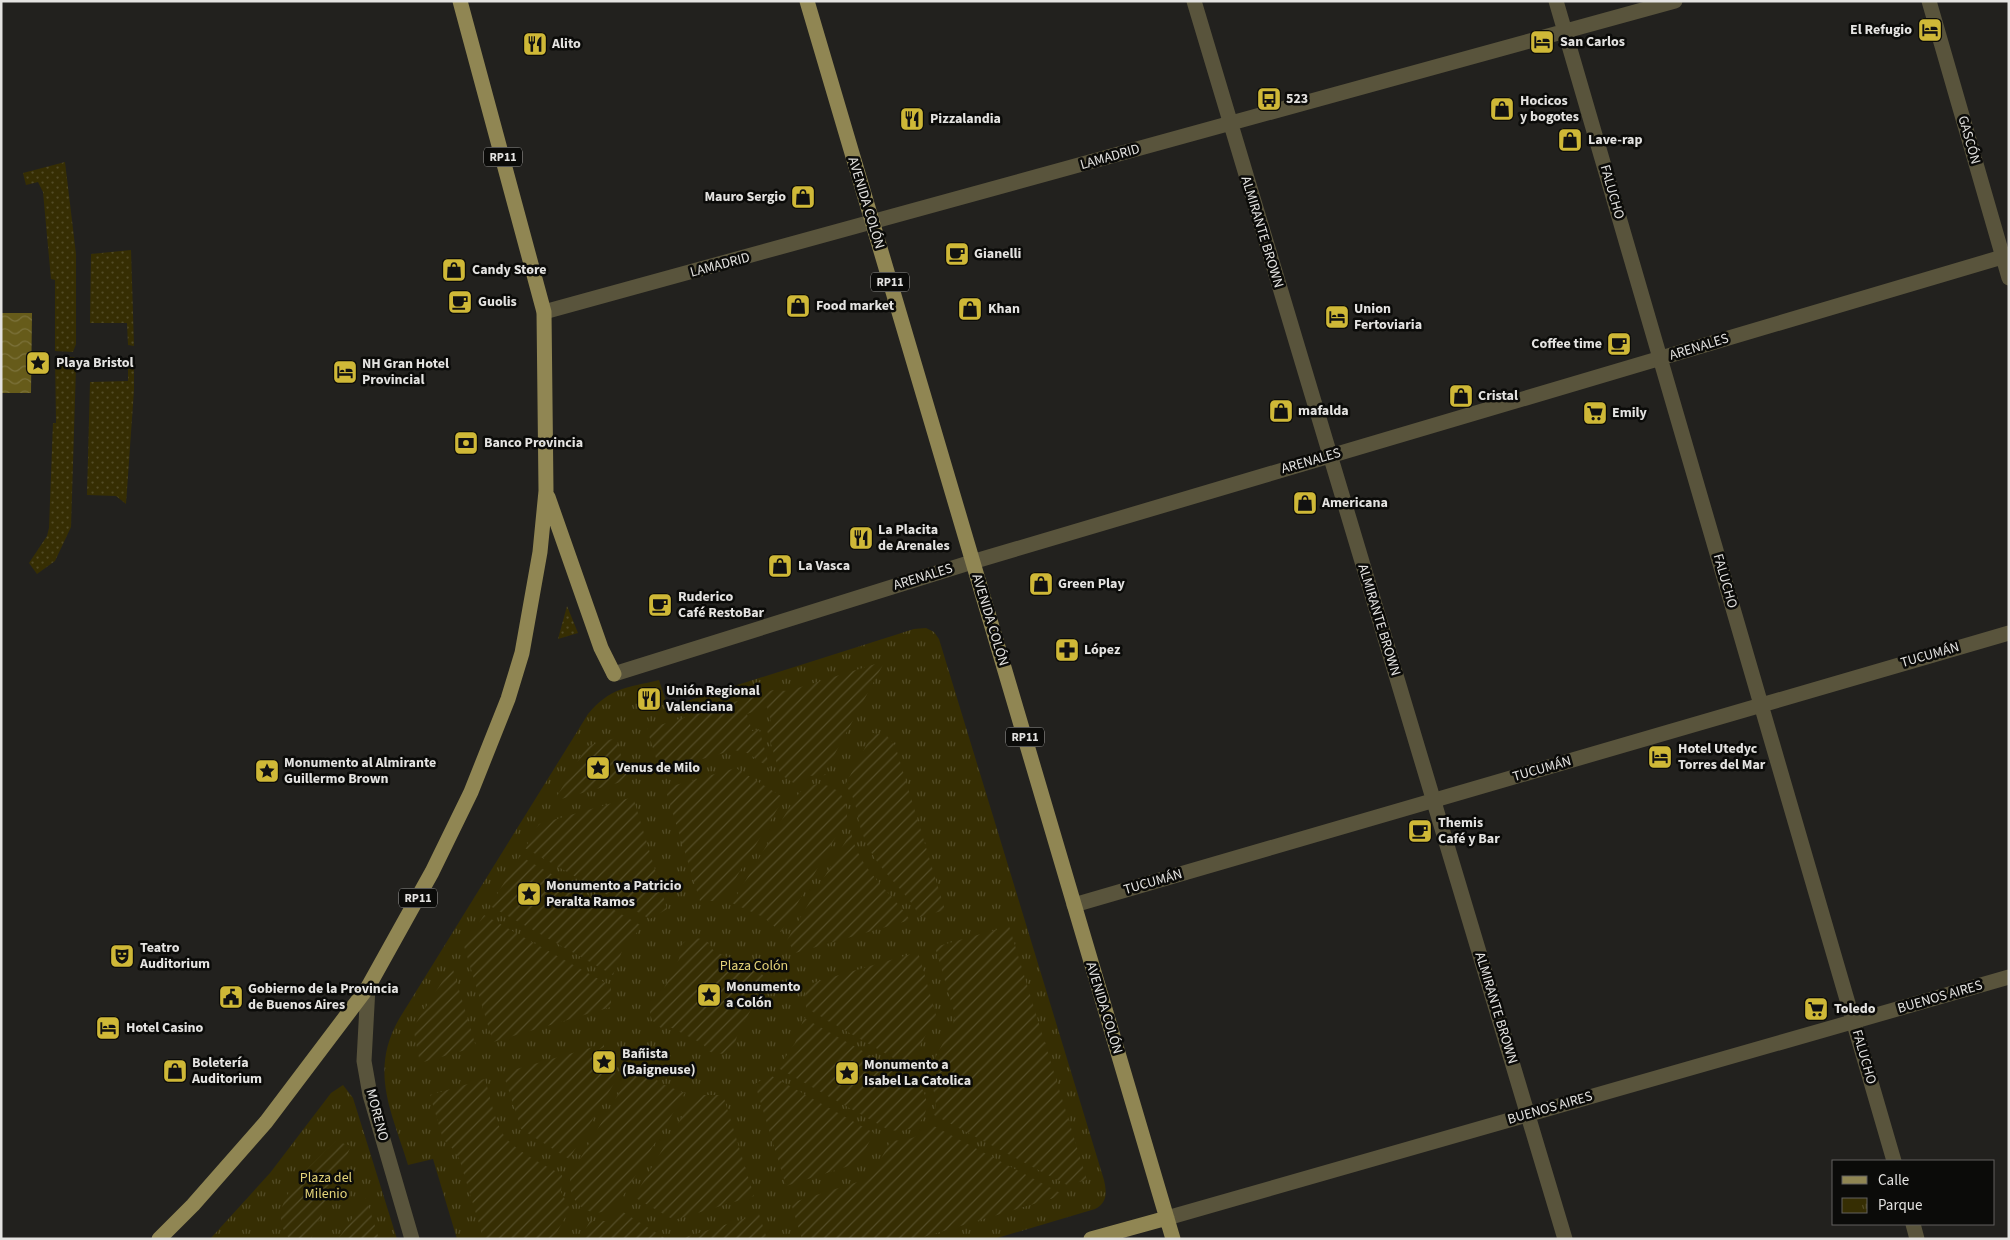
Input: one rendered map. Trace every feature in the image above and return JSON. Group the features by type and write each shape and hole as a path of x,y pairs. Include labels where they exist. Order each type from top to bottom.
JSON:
{"main road":[{"name":"RP11","path":"159,1239 193,1205 261,1128 368,987 454,830 488,753 508,699 522,653 540,552 546,491 544,312 460,1"},
{"name":"AVENIDA COLÓN","path":"807,1 1173,1239"},
{"name":"RP11","path":"546,491 601,648 614,674"},
{"name":"BUENOS AIRES","path":"1091,1239 1167,1218"}],"street":[{"name":"ALMIRANTE BROWN","path":"1194,1 1565,1239"},
{"name":"FALUCHO","path":"1556,1 1894,1160"},
{"name":"LAMADRID","path":"544,312 873,224 1229,123 1676,1"},
{"name":"GASCÓN","path":"1929,1 2006,256 2009,278"},
{"name":"ARENALES","path":"614,674 972,562 2006,256"},
{"name":"TUCUMÁN","path":"1074,904 2009,633"},
{"name":"BUENOS AIRES","path":"1167,1218 2009,977"},
{"name":"MORENO","path":"368,987 364,1061 370,1095 412,1239"},
{"path":"1913,1225 1917,1239"}],"green space":[{"path":"65,162 76,254 76,344 73,352 55,351 55,280 51,279 43,192 38,182 26,185 23,173"},
{"path":"131,250 134,346 128,345 127,323 90,323 91,254"},
{"path":"58,357 74,357 76,367 71,527 55,561 37,574 29,563 47,536 49,528 53,423 56,423 55,359"},
{"path":"134,359 134,390 126,504 116,496 87,495 90,382 128,381 128,360"},
{"path":"567,606 578,633 558,639"},
{"name":"Plaza Colón","path":"926,628 934,632 939,639 1104,1180 1106,1193 1102,1204 1095,1209 994,1239 457,1239 433,1159 408,1165 386,1092 384,1075 390,1038 399,1019 588,714 604,698 628,687 659,680 668,707 914,629"},
{"path":"885,661 824,774 826,775 808,776 795,784 780,774 766,727 772,725 767,707 747,714 752,731 759,729 770,768 747,753 734,750 660,771 647,729 773,690 788,691"},
{"path":"873,733 887,736 895,745 945,910 920,917 906,896 875,859 863,835 855,802 845,785"},
{"path":"616,738 628,780 554,801 587,746"},
{"path":"736,768 784,798 722,901 700,901 665,788"},
{"path":"817,784 830,787 840,793 846,804 847,817 781,932 763,917 732,903 795,798 804,788"},
{"path":"633,797 667,909 650,919 525,848 539,824"},
{"path":"851,832 860,857 910,920 795,953 787,940"},
{"path":"520,856 642,926 622,951 613,975 490,906"},
{"path":"484,915 611,986 611,1007 493,1042 464,946"},
{"path":"1009,926 1087,1180 1067,1185 934,1115 935,1094 925,1077 953,1024 955,1015 935,947"},
{"path":"696,938 706,940 713,950 746,967 758,969 765,978 765,990 756,1000 737,1036 734,1047 725,1054 708,1051 703,1044 672,1028 661,1028 652,1020 650,1014 651,1003 661,994 679,959 680,947 684,942"},
{"path":"918,952 936,1015 909,1067 806,1008 805,985"},
{"path":"452,966 476,1047 420,1063 414,1032 417,1021"},
{"path":"804,1018 916,1081 923,1090 926,1100 923,1118 917,1125 899,1131 887,1129 778,1068 795,1043"},
{"path":"604,1044 604,1047 598,1050 595,1057 607,1072 615,1070 616,1080 569,1159 521,1129 503,1073"},
{"path":"636,1064 662,1084 685,1093 620,1201 611,1209 593,1212 584,1209 572,1195 570,1185 571,1174"},
{"path":"770,1075 874,1133 858,1163 786,1186 755,1084"},
{"path":"485,1079 496,1118 506,1138 525,1154 562,1175 561,1192 570,1209 553,1239 481,1239 481,1230 459,1158 443,1139 430,1095"},
{"name":"Plaza del Milenio","path":"343,1085 353,1098 397,1239 210,1239 270,1173 331,1093"},
{"path":"695,1095 723,1095 754,1196 674,1220 634,1197"},
{"path":"930,1124 1064,1195 917,1239 802,1239 791,1203 867,1179 874,1172 891,1140 913,1138"},
{"path":"336,1141 351,1146 311,1239 290,1239 282,1226 281,1213 285,1199 304,1173"},
{"path":"366,1198 379,1239 338,1239"},
{"path":"623,1212 669,1239 580,1239 590,1221 607,1221"},
{"path":"759,1214 767,1239 680,1239"}],"water":[{"path":"1,313 32,313 31,393 1,393"}],"place":[{"name":"El Refugio","path":"1930,30"},
{"name":"San Carlos","path":"1542,42"},
{"name":"Alito","path":"535,44"},
{"name":"523","path":"1269,99"},
{"name":"Hocicos y bogotes","path":"1502,109"},
{"name":"Pizzalandia","path":"912,119"},
{"name":"Lave-rap","path":"1570,140"},
{"name":"Mauro Sergio","path":"803,197"},
{"name":"Gianelli","path":"957,254"},
{"name":"Candy Store","path":"454,270"},
{"name":"Guolis","path":"460,302"},
{"name":"Food market","path":"798,306"},
{"name":"Khan","path":"970,309"},
{"name":"Union Fertoviaria","path":"1337,317"},
{"name":"Coffee time","path":"1619,344"},
{"name":"Playa Bristol","path":"38,363"},
{"name":"NH Gran Hotel Provincial","path":"345,372"},
{"name":"Cristal","path":"1461,396"},
{"name":"mafalda","path":"1281,411"},
{"name":"Emily","path":"1595,413"},
{"name":"Banco Provincia","path":"466,443"},
{"name":"Americana","path":"1305,503"},
{"name":"La Placita de Arenales","path":"861,538"},
{"name":"La Vasca","path":"780,566"},
{"name":"Green Play","path":"1041,584"},
{"name":"Ruderico Café RestoBar","path":"660,605"},
{"name":"López","path":"1067,650"},
{"name":"Unión Regional Valenciana","path":"649,699"},
{"name":"Hotel Utedyc Torres del Mar","path":"1660,757"},
{"name":"Venus de Milo","path":"598,768"},
{"name":"Monumento al Almirante Guillermo Brown","path":"267,771"},
{"name":"Themis Café y Bar","path":"1420,831"},
{"name":"Monumento a Patricio Peralta Ramos","path":"529,894"},
{"name":"Teatro Auditorium","path":"122,956"},
{"name":"Monumento a Colón","path":"709,995"},
{"name":"Gobierno de la Provincia de Buenos Aires","path":"231,997"},
{"name":"Toledo","path":"1816,1009"},
{"name":"Hotel Casino","path":"108,1028"},
{"name":"Bañista (Baigneuse)","path":"604,1062"},
{"name":"Boletería Auditorium","path":"175,1071"},
{"name":"Monumento a Isabel La Catolica","path":"847,1073"}]}
